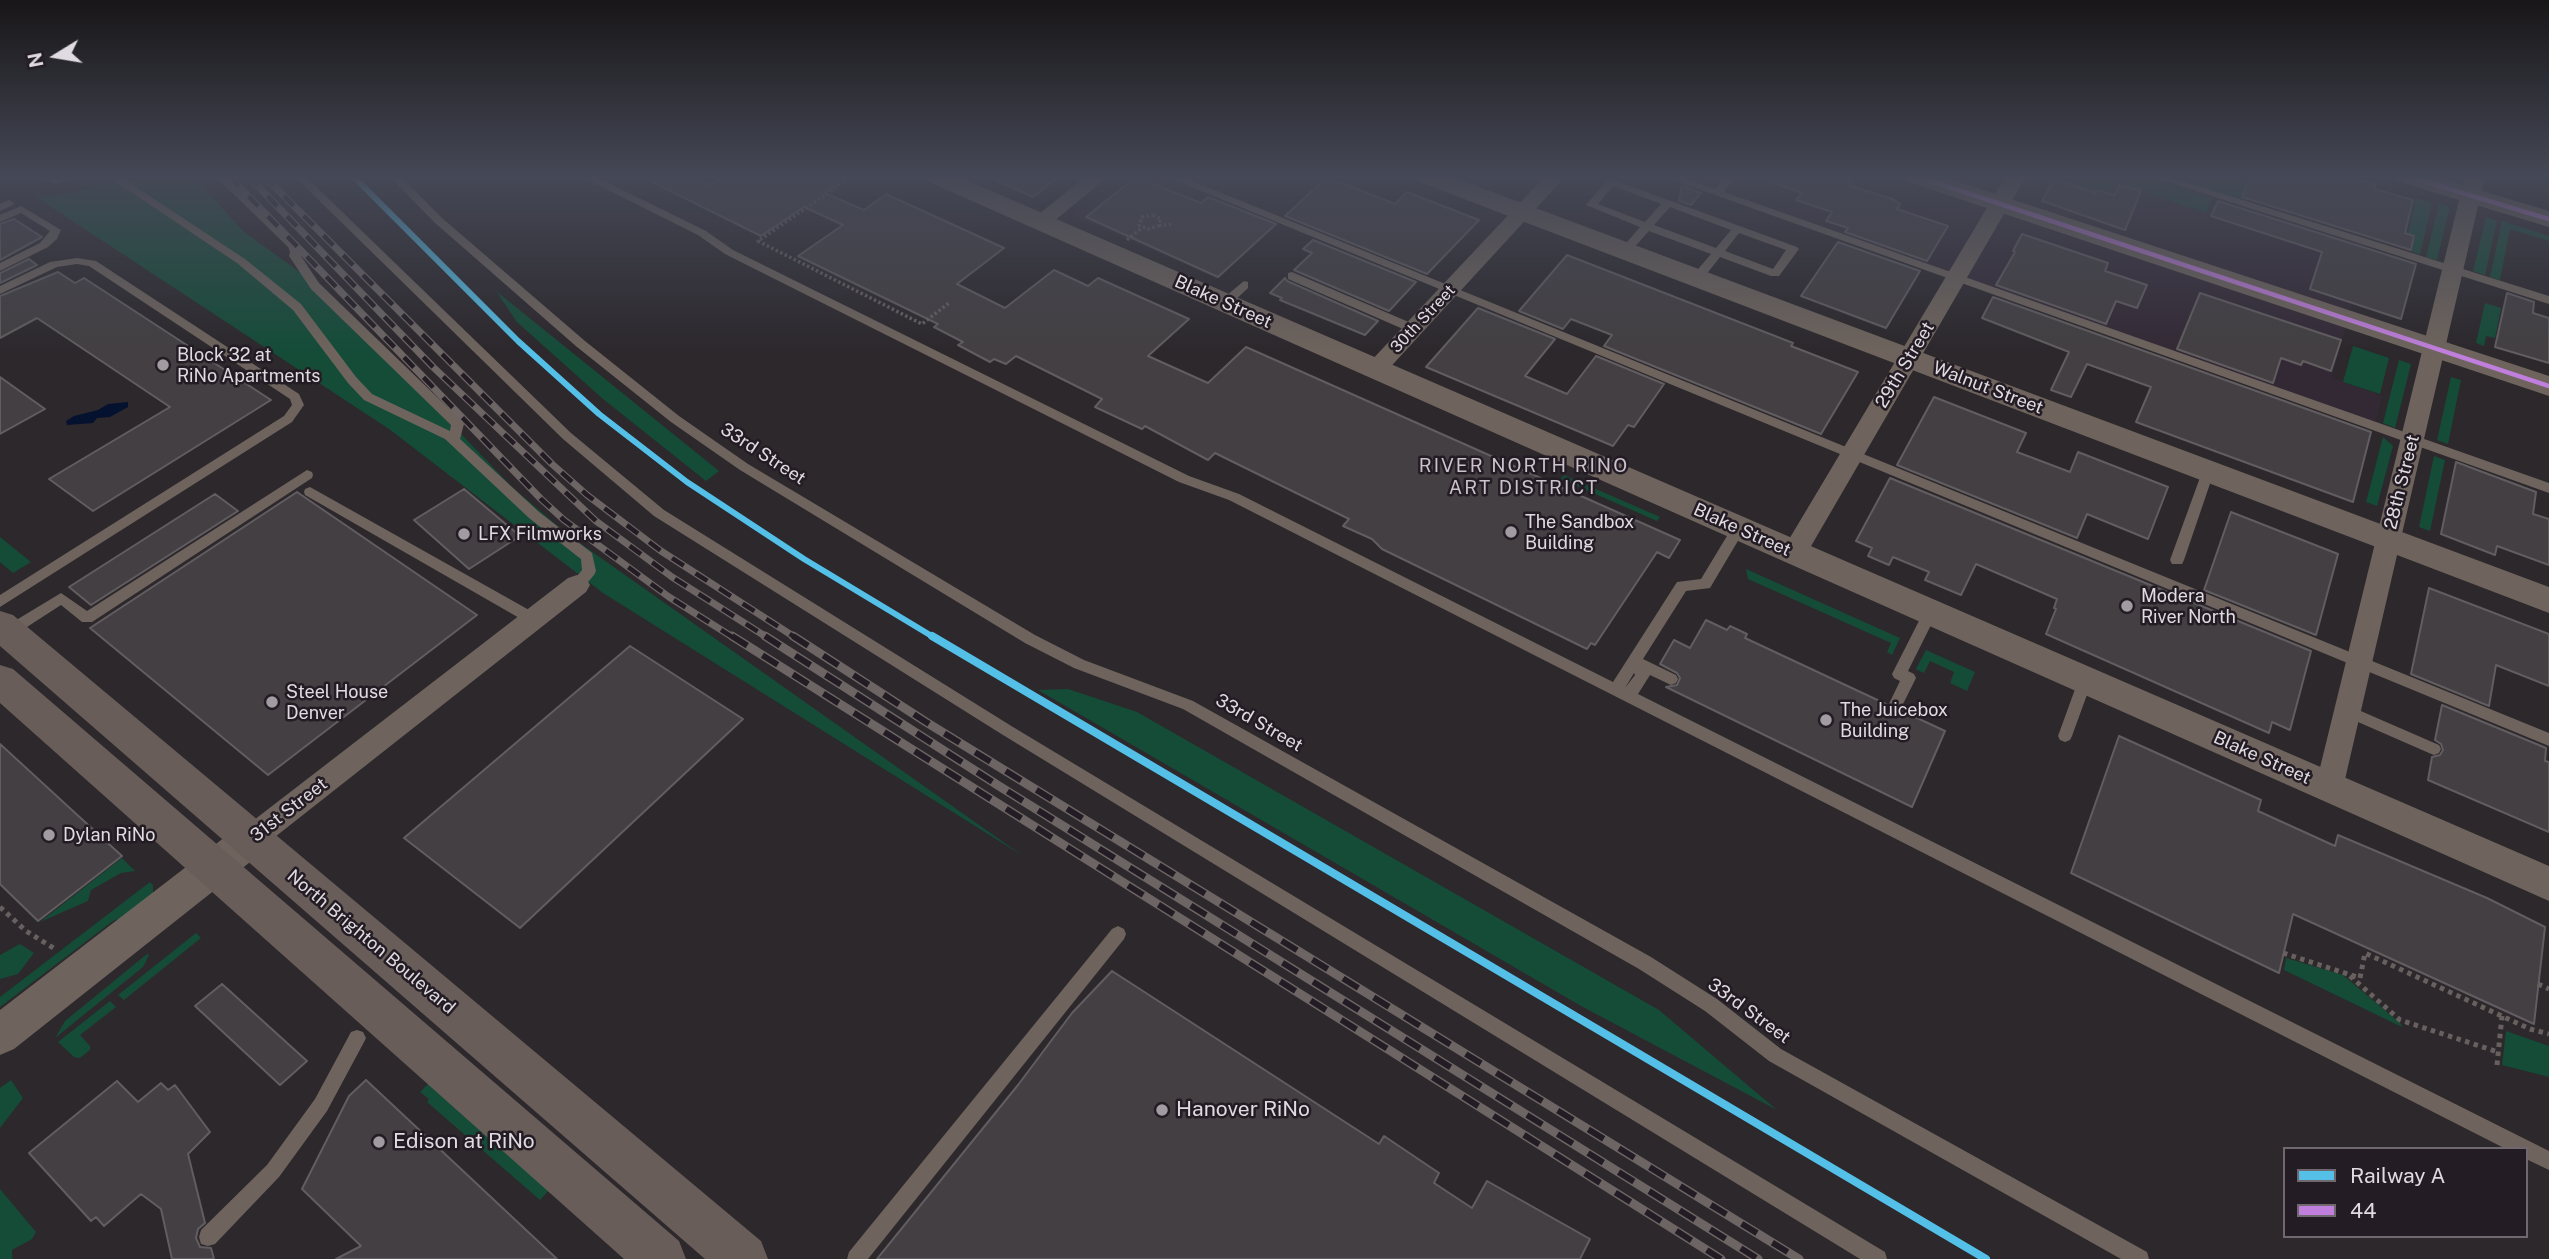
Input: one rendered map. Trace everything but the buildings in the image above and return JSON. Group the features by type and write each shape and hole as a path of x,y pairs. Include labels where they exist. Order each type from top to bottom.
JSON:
{"main road":[{"name":"North Brighton Boulevard","path":"3,620 251,839 743,1259"},
{"path":"0,680 656,1257"}],"street":[{"name":"Blake Street","path":"1075,235 1235,294 1376,369 2549,884"},
{"name":"30th Street","path":"1376,369 1503,235"},
{"name":"Walnut Street","path":"1581,235 2549,600"},
{"name":"29th Street","path":"1794,553 1982,235"},
{"path":"2093,235 2549,386"},
{"name":"28th Street","path":"2329,788 2461,235"},
{"name":"31st Street","path":"0,1035 577,585"},
{"path":"656,1257 691,1214"}],"lane":[{"path":"0,268 44,246 55,235"},
{"path":"201,235 241,261 297,307 368,397 453,440 534,515 587,557 589,571 577,585"},
{"path":"281,235 292,245 295,256 315,286 458,424 453,440"},
{"path":"360,235 567,436 659,513 1008,731 1878,1259"},
{"name":"33rd Street","path":"455,235 581,344 675,419 744,467 1030,639 1079,664 1188,705 1645,963 1711,1005 1775,1055 2140,1259"},
{"path":"704,235 729,252 1184,479 1234,497 2522,1147"},
{"path":"1313,235 2549,740"},
{"path":"1625,251 1640,235"},
{"path":"1672,235 1775,274 1793,249 1753,235"},
{"path":"1697,278 1732,235"},
{"path":"1833,235 2549,488"},
{"path":"2346,235 2549,300"},
{"path":"0,290 54,264 77,261 92,263 295,397 298,405 288,419 3,620"},
{"path":"1292,276 1414,328"},
{"path":"2177,560 2208,472"},
{"path":"3,620 61,598 87,618 307,475"},
{"path":"310,492 533,620"},
{"path":"1635,661 1682,586 1705,584 1738,528"},
{"path":"1894,708 1909,678 1899,674 1930,613"},
{"path":"1623,694 1643,675 1635,661"},
{"path":"1635,661 1671,679"},
{"path":"2064,736 2085,681"},
{"path":"2347,711 2434,749"},
{"path":"856,1259 1118,934"},
{"path":"208,1237 273,1171 321,1105 357,1038"},
{"path":"2528,1150 2549,1161"}],"path":[{"path":"767,235 758,241 922,324 949,303"},
{"path":"1125,241 1133,235"},
{"path":"0,906 26,931 55,949"},
{"path":"2283,953 2360,978 2365,953 2502,1016 2549,1034"},
{"path":"2346,973 2400,1020 2498,1052"},
{"path":"2538,984 2549,989"},
{"path":"2497,1065 2502,1016"}],"shaded area":[{"path":"1116,235 1266,235 1218,279"},
{"path":"1835,235 2334,235 2367,245 2332,378 2382,396 2375,424"}],"green space":[{"path":"93,235 248,235 319,286 512,487 567,534 1023,856 603,593 389,429"},
{"path":"2412,235 2425,235 2420,254 2412,252 2415,236"},
{"path":"2431,235 2443,235 2437,260 2426,257"},
{"path":"2482,235 2494,235 2485,275 2473,271"},
{"path":"2499,235 2509,235 2500,280 2490,277"},
{"path":"2529,235 2545,235 2549,236 2549,241"},
{"path":"496,291 719,471 706,481 603,399 517,322"},
{"path":"2485,303 2501,308 2495,338 2486,336 2484,346 2476,343"},
{"path":"2353,346 2389,358 2380,394 2343,382"},
{"path":"2399,360 2411,364 2395,428 2383,423"},
{"path":"2451,377 2461,380 2448,444 2437,440"},
{"path":"2383,437 2393,446 2377,506 2366,502"},
{"path":"2434,456 2445,460 2430,531 2419,527"},
{"path":"1564,475 1660,517 1657,521 1561,479"},
{"path":"0,537 31,562 13,573 0,562"},
{"path":"1746,569 1900,638 1892,655 1887,652 1891,643 1748,579"},
{"path":"1926,650 1975,672 1967,691 1950,683 1954,672 1930,661 1924,673 1916,669"},
{"path":"1068,689 1137,712 1659,1010 1777,1110 1581,1006 1038,690"},
{"path":"122,858 135,871 121,873 91,890 88,901 40,922"},
{"path":"150,882 153,885 153,898 140,910 113,921 0,1007 0,997"},
{"path":"196,933 201,938 124,1000 118,995"},
{"path":"20,944 34,953 18,974 0,979 0,955"},
{"path":"149,955 143,967 55,1038 65,1021"},
{"path":"2286,958 2343,975 2402,1027 2284,970"},
{"path":"110,1001 116,1007 80,1035 90,1046 90,1050 80,1058 74,1057 58,1042"},
{"path":"2506,1031 2549,1046 2549,1077 2502,1065"},
{"path":"11,1080 23,1098 0,1128 0,1088"},
{"path":"429,1083 550,1189 540,1200 427,1102 429,1099 420,1092"},
{"path":"0,1189 36,1232 32,1239 12,1250 12,1259 0,1259"}],"water":[{"path":"128,402 128,407 110,417 97,418 93,423 67,425 66,421 74,416 98,410 108,404"}],"railway":[{"path":"286,235 564,520 669,597 734,638"},
{"path":"305,235 433,367 596,521 672,577 768,638"},
{"path":"323,235 552,464 587,495 661,551 796,638"},
{"path":"732,636 1721,1259"},
{"path":"765,636 999,786 1758,1259"},
{"path":"793,636 926,722 1799,1259"}],"rail line":[{"name":"A","path":"412,235 518,341 599,414 687,482 804,559 1059,713 1986,1259"}],"transit line":[{"name":"44","path":"2093,235 2549,386"}],"place":[{"name":"Block 32 at RiNo Apartments","path":"163,365"},
{"name":"The Sandbox Building","path":"1511,532"},
{"name":"LFX Filmworks","path":"464,534"},
{"name":"Modera River North","path":"2127,606"},
{"name":"Steel House Denver","path":"272,702"},
{"name":"The Juicebox Building","path":"1826,720"},
{"name":"Dylan RiNo","path":"49,835"},
{"name":"Hanover RiNo","path":"1162,1110"},
{"name":"Edison at RiNo","path":"379,1142"}],"district":[{"name":"RIVER NORTH RINO ART DISTRICT","path":"1524,477"}]}
